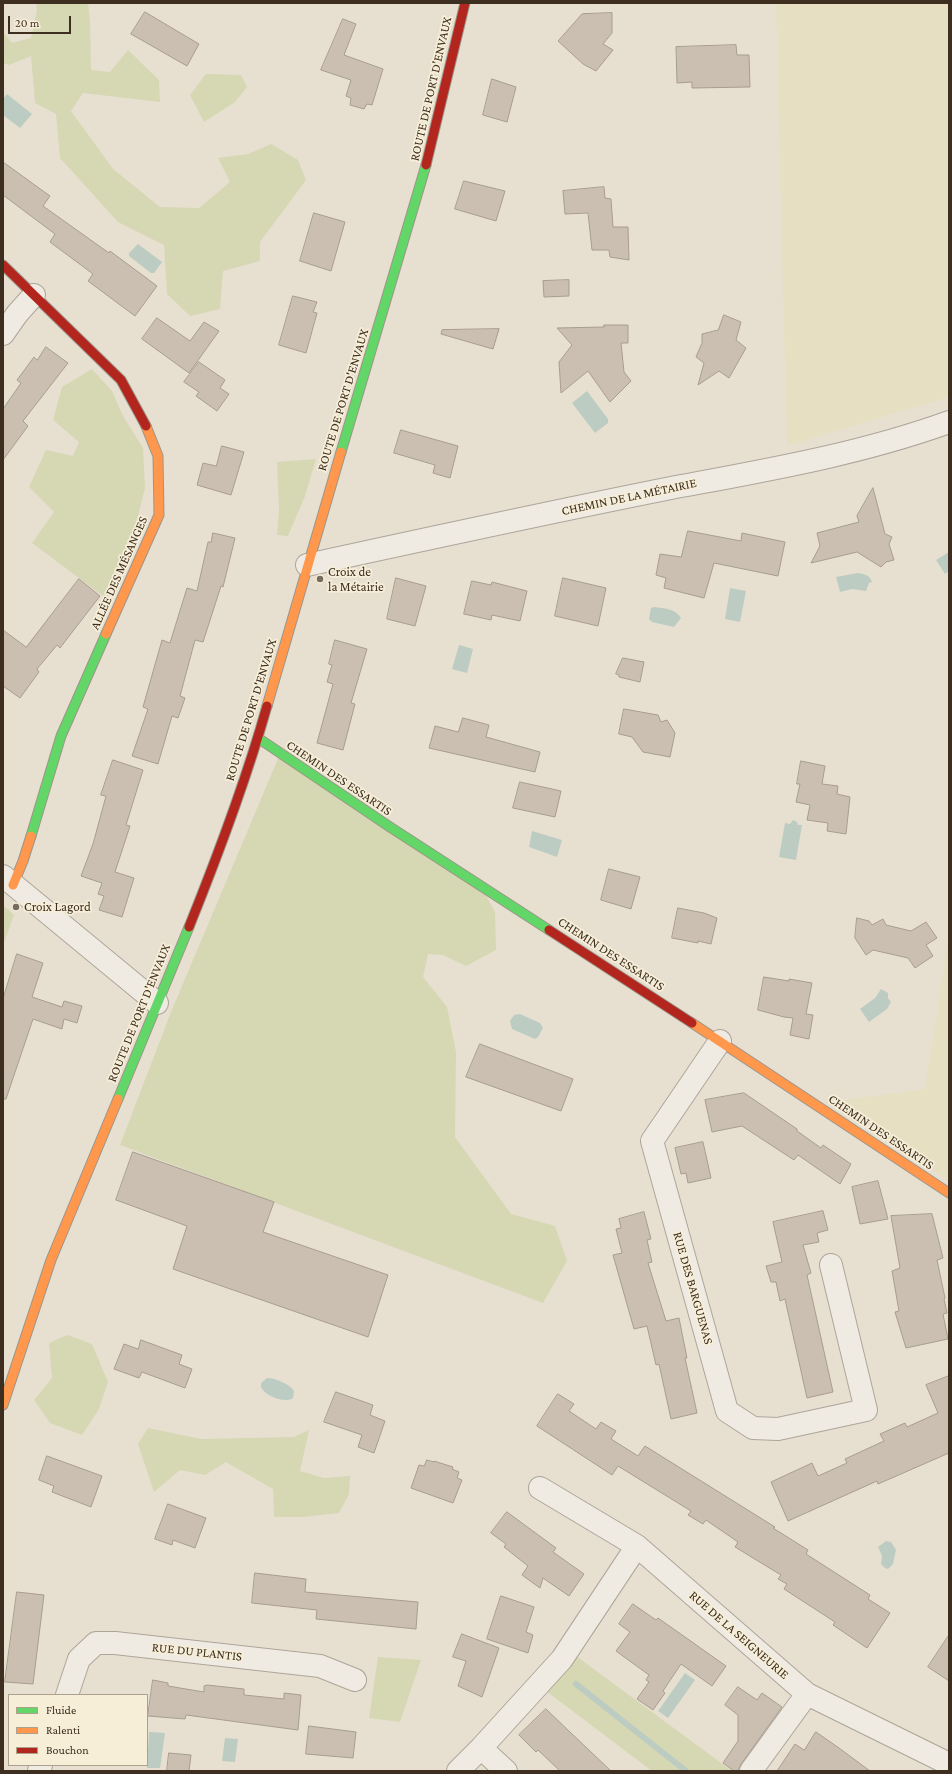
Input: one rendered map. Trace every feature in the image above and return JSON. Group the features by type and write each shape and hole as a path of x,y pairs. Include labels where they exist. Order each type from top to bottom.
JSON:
{"street":[{"name":"ROUTE DE PORT D'ENVAUX","path":"3,1405 51,1260 211,873 258,738 307,565 424,178 465,3"},
{"name":"ALLÉE DES MÉSANGES","path":"3,265 121,380 143,419 158,456 159,515 61,736 22,861 8,881"},
{"path":"3,334 17,314 34,295"},
{"name":"CHEMIN DE LA MÉTAIRIE","path":"307,565 657,491 788,466 919,433 949,422"},
{"name":"CHEMIN DES ESSARTIS","path":"258,738 390,827 720,1041 949,1193"},
{"path":"8,881 157,1003"},
{"name":"RUE DES BARGUENAS","path":"720,1041 652,1141 727,1410 753,1428 778,1429 866,1410 831,1265"},
{"name":"RUE DE LA SEIGNEURIE","path":"540,1488 637,1546 807,1694 949,1764"},
{"path":"458,1771 481,1748 562,1659 637,1546"},
{"name":"RUE DU PLANTIS","path":"66,1694 80,1659 96,1643 115,1643 320,1666 355,1680"},
{"path":"751,1771 807,1694"},
{"path":"481,1748 506,1771"}],"shaded area":[{"path":"776,3 949,3 949,397 787,446"},
{"path":"7,94 32,114 20,128 3,115 3,99"},
{"path":"138,244 162,262 154,273 151,273 129,256 129,253"},
{"path":"587,391 608,419 608,423 595,433 572,403"},
{"path":"949,552 949,571 945,574 936,560"},
{"path":"858,573 866,575 872,582 869,583 866,591 852,589 840,592 836,577"},
{"path":"730,588 746,591 740,622 725,619"},
{"path":"654,607 673,611 681,618 674,627 652,622 649,619 651,608"},
{"path":"459,645 473,649 467,673 452,669"},
{"path":"793,820 797,822 798,825 802,825 796,860 779,857 785,823 790,824"},
{"path":"532,831 562,840 557,857 529,847"},
{"path":"949,935 949,1181 830,1102 925,1089"},
{"path":"881,989 888,993 888,998 891,1002 887,1009 869,1022 860,1009 875,998"},
{"path":"520,1014 540,1023 543,1028 538,1037 535,1039 512,1029 510,1021 514,1015"},
{"path":"267,1378 278,1380 292,1388 294,1391 293,1398 289,1400 280,1400 263,1390 261,1383"},
{"path":"886,1541 891,1542 896,1550 893,1564 888,1569 881,1564 882,1556 878,1547"},
{"path":"685,1673 695,1680 668,1718 658,1711"},
{"path":"149,1732 165,1733 160,1768 147,1768"},
{"path":"225,1738 238,1739 235,1762 222,1761"}],"green space":[{"path":"36,3 88,3 91,70 110,72 128,50 159,80 160,102 83,93 71,111 113,169 160,207 199,208 230,182 218,158 248,154 271,144 298,160 306,180 260,242 260,261 223,271 220,309 190,316 167,294 164,245 118,222 60,158 56,114 35,103 31,56 9,65 3,63 3,32 12,43 31,38 37,10"},
{"path":"206,74 241,75 247,87 235,102 204,122 190,95"},
{"path":"92,369 112,391 123,416 143,448 145,488 134,532 107,599 32,543 54,512 29,487 46,450 73,456 79,442 53,420 62,387"},
{"path":"316,459 305,496 288,536 277,535 279,510 277,462"},
{"path":"280,754 481,886 495,912 496,950 466,966 443,955 428,954 423,977 447,1007 456,1052 455,1137 511,1214 555,1226 567,1261 543,1303 120,1145 171,1012"},
{"path":"3,905 14,915 3,945"},
{"path":"67,1335 92,1344 108,1382 99,1409 82,1435 50,1423 34,1400 52,1378 49,1343"},
{"path":"148,1428 201,1439 294,1437 309,1430 300,1471 324,1478 350,1476 349,1494 339,1513 303,1517 274,1517 273,1489 226,1462 205,1475 180,1470 154,1492 138,1444"},
{"path":"572,1653 732,1771 652,1771 542,1688"},
{"path":"378,1657 421,1660 400,1722 369,1718"}],"building":[{"path":"145,12 199,44 187,66 131,34"},
{"path":"612,13 612,33 603,44 613,50 596,71 583,64 558,41 582,14"},
{"path":"343,19 356,24 344,55 383,69 372,105 367,104 364,109 350,105 351,98 346,96 351,80 321,70"},
{"path":"736,45 737,55 749,55 750,87 692,88 692,82 677,83 676,47"},
{"path":"492,79 516,87 507,122 483,115"},
{"path":"3,162 50,196 43,206 109,253 110,251 157,286 135,316 88,281 93,274 50,242 55,234 3,195"},
{"path":"464,181 505,191 496,221 455,209"},
{"path":"604,187 605,198 611,199 613,227 628,227 629,260 610,257 609,250 592,250 588,213 565,214 563,191"},
{"path":"314,213 345,222 331,271 300,261"},
{"path":"569,280 569,296 544,297 543,281"},
{"path":"293,296 317,302 313,312 317,313 306,353 279,345"},
{"path":"724,315 741,322 736,340 746,348 729,378 719,371 698,385 704,363 696,357 702,343 702,334 718,330"},
{"path":"157,318 190,341 204,322 219,331 189,373 142,339"},
{"path":"604,325 628,325 628,343 621,343 624,372 631,381 610,402 588,371 561,393 559,362 572,345 557,328 604,327"},
{"path":"499,329 493,349 441,334 442,330"},
{"path":"46,347 68,363 23,421 28,426 3,460 3,409 21,383 17,380 34,357 37,360"},
{"path":"199,362 225,380 220,388 229,394 217,411 196,396 199,392 184,382"},
{"path":"401,430 458,446 450,478 433,473 435,465 394,453"},
{"path":"222,446 244,452 231,495 197,485 203,463 216,466"},
{"path":"873,488 885,534 892,537 889,544 894,560 886,562 881,567 857,552 811,563 820,546 817,533 859,522 857,516"},
{"path":"688,531 741,541 742,533 785,542 778,576 714,563 704,598 664,588 666,578 656,575 660,554 681,557"},
{"path":"213,533 235,538 223,587 221,586 203,642 195,640 180,696 185,698 178,718 172,716 158,764 132,756 148,709 143,707 162,640 170,643 187,588 197,591 208,542 211,542"},
{"path":"396,578 426,586 415,626 387,619"},
{"path":"563,578 606,588 598,626 555,616"},
{"path":"79,579 100,596 60,648 57,645 37,669 39,672 20,698 3,686 3,630 26,647"},
{"path":"472,581 491,585 492,582 527,591 520,621 492,615 491,620 464,614"},
{"path":"335,640 367,649 351,703 355,704 343,750 317,743 333,684 327,682 332,665 329,664"},
{"path":"623,658 644,662 640,682 619,677 619,675 616,674"},
{"path":"624,709 658,715 661,722 667,720 675,733 670,757 643,752 632,737 619,734"},
{"path":"463,718 489,725 486,737 540,752 535,772 429,748 435,726 458,732"},
{"path":"113,760 143,770 126,825 130,826 115,872 134,878 122,917 99,910 104,896 98,894 102,883 81,876 93,844 106,796 101,795"},
{"path":"801,761 825,766 822,784 838,786 837,794 850,797 846,834 827,831 828,823 807,820 810,805 796,802 800,784 797,784"},
{"path":"520,782 561,791 555,817 513,808"},
{"path":"609,869 640,877 631,909 601,900"},
{"path":"678,908 704,913 717,918 711,944 672,938"},
{"path":"857,918 869,921 872,925 883,919 886,925 911,931 926,922 937,938 926,945 933,956 915,968 908,958 873,950 866,955 855,938"},
{"path":"17,954 43,963 32,997 62,1007 64,1001 82,1006 77,1023 64,1019 62,1029 33,1019 6,1099 3,1099 3,999"},
{"path":"764,977 812,983 806,1014 813,1015 809,1039 790,1035 793,1018 758,1010"},
{"path":"480,1044 573,1079 561,1111 466,1077"},
{"path":"744,1093 797,1129 797,1131 821,1148 823,1145 851,1164 840,1184 798,1155 794,1160 742,1126 712,1132 705,1100"},
{"path":"703,1142 711,1178 688,1183 686,1173 681,1174 675,1148"},
{"path":"133,1152 274,1202 263,1232 388,1275 368,1337 173,1269 187,1226 116,1200"},
{"path":"878,1181 888,1219 860,1224 852,1187"},
{"path":"823,1211 828,1230 817,1233 819,1242 803,1245 811,1273 807,1275 833,1392 807,1398 785,1299 780,1301 776,1282 771,1282 766,1266 782,1262 773,1222"},
{"path":"644,1212 651,1239 647,1240 652,1262 648,1263 666,1321 679,1318 687,1358 685,1358 697,1413 671,1419 659,1364 656,1365 647,1326 634,1329 613,1255 622,1253 616,1229 621,1228 619,1219"},
{"path":"932,1214 943,1258 937,1260 945,1298 947,1313 943,1314 948,1339 906,1348 895,1312 899,1311 892,1271 900,1268 891,1216"},
{"path":"141,1340 182,1355 179,1364 192,1369 185,1388 142,1372 139,1378 114,1369 124,1344 138,1349"},
{"path":"949,1376 949,1453 878,1484 877,1481 788,1521 771,1482 812,1463 818,1476 847,1463 845,1459 884,1441 880,1434 905,1423 907,1427 938,1413 926,1385"},
{"path":"336,1392 373,1405 370,1415 385,1421 374,1453 358,1447 362,1435 324,1422"},
{"path":"558,1394 574,1404 569,1411 596,1429 601,1422 616,1431 611,1439 638,1456 645,1446 775,1527 773,1528 808,1550 806,1554 870,1595 868,1599 890,1613 867,1648 833,1625 835,1622 784,1589 787,1584 778,1579 781,1575 735,1547 738,1542 706,1520 703,1524 688,1515 691,1511 618,1466 612,1475 537,1426"},
{"path":"47,1456 102,1476 91,1507 52,1492 54,1486 39,1480"},
{"path":"427,1460 453,1467 452,1469 459,1472 457,1478 462,1480 453,1503 411,1488 419,1465 424,1466"},
{"path":"168,1504 206,1518 195,1548 173,1540 172,1545 155,1539"},
{"path":"507,1512 556,1548 553,1552 584,1574 569,1596 543,1578 540,1588 522,1575 528,1566 504,1547 506,1544 491,1533"},
{"path":"255,1573 306,1579 305,1592 418,1602 416,1629 316,1619 317,1610 252,1603"},
{"path":"17,1592 44,1595 33,1684 5,1682"},
{"path":"501,1596 534,1607 526,1632 533,1635 528,1653 487,1639"},
{"path":"633,1604 656,1620 658,1618 726,1666 712,1686 681,1664 663,1691 665,1693 653,1710 637,1699 649,1682 646,1680 649,1675 616,1651 630,1632 619,1624"},
{"path":"462,1634 499,1648 482,1697 458,1686 466,1661 453,1657"},
{"path":"949,1635 949,1681 928,1667"},
{"path":"153,1680 168,1683 168,1686 204,1692 204,1686 207,1685 244,1689 244,1695 284,1699 284,1693 301,1695 298,1730 186,1715 185,1719 148,1716"},
{"path":"738,1687 757,1700 762,1693 782,1707 741,1764 738,1771 734,1771 723,1763 738,1741 738,1715 725,1705"},
{"path":"546,1709 611,1771 560,1771 538,1750 536,1752 519,1735"},
{"path":"309,1726 356,1732 353,1758 306,1754"},
{"path":"816,1732 870,1771 777,1771 795,1744 804,1750"},
{"path":"169,1753 191,1755 189,1771 167,1771"}],"waterway":[{"path":"576,1684 686,1771"}],"traffic: fast":[{"path":"341,452 426,165"},
{"path":"31,836 61,736 106,634"},
{"path":"258,738 390,827 549,930"},
{"path":"118,1099 189,927"}],"traffic: slow":[{"path":"106,634 159,515 158,456 146,426"},
{"path":"267,706 341,452"},
{"path":"13,885 31,836"},
{"path":"692,1023 949,1193"},
{"path":"3,1405 51,1260 118,1099"}],"traffic: jam":[{"path":"426,165 465,3"},
{"path":"3,265 121,380 146,426"},
{"path":"189,927 231,818 267,706"},
{"path":"549,930 692,1023"}],"place":[{"name":"Croix de la Métairie","path":"320,579"},
{"name":"Croix Lagord","path":"16,907"}]}
